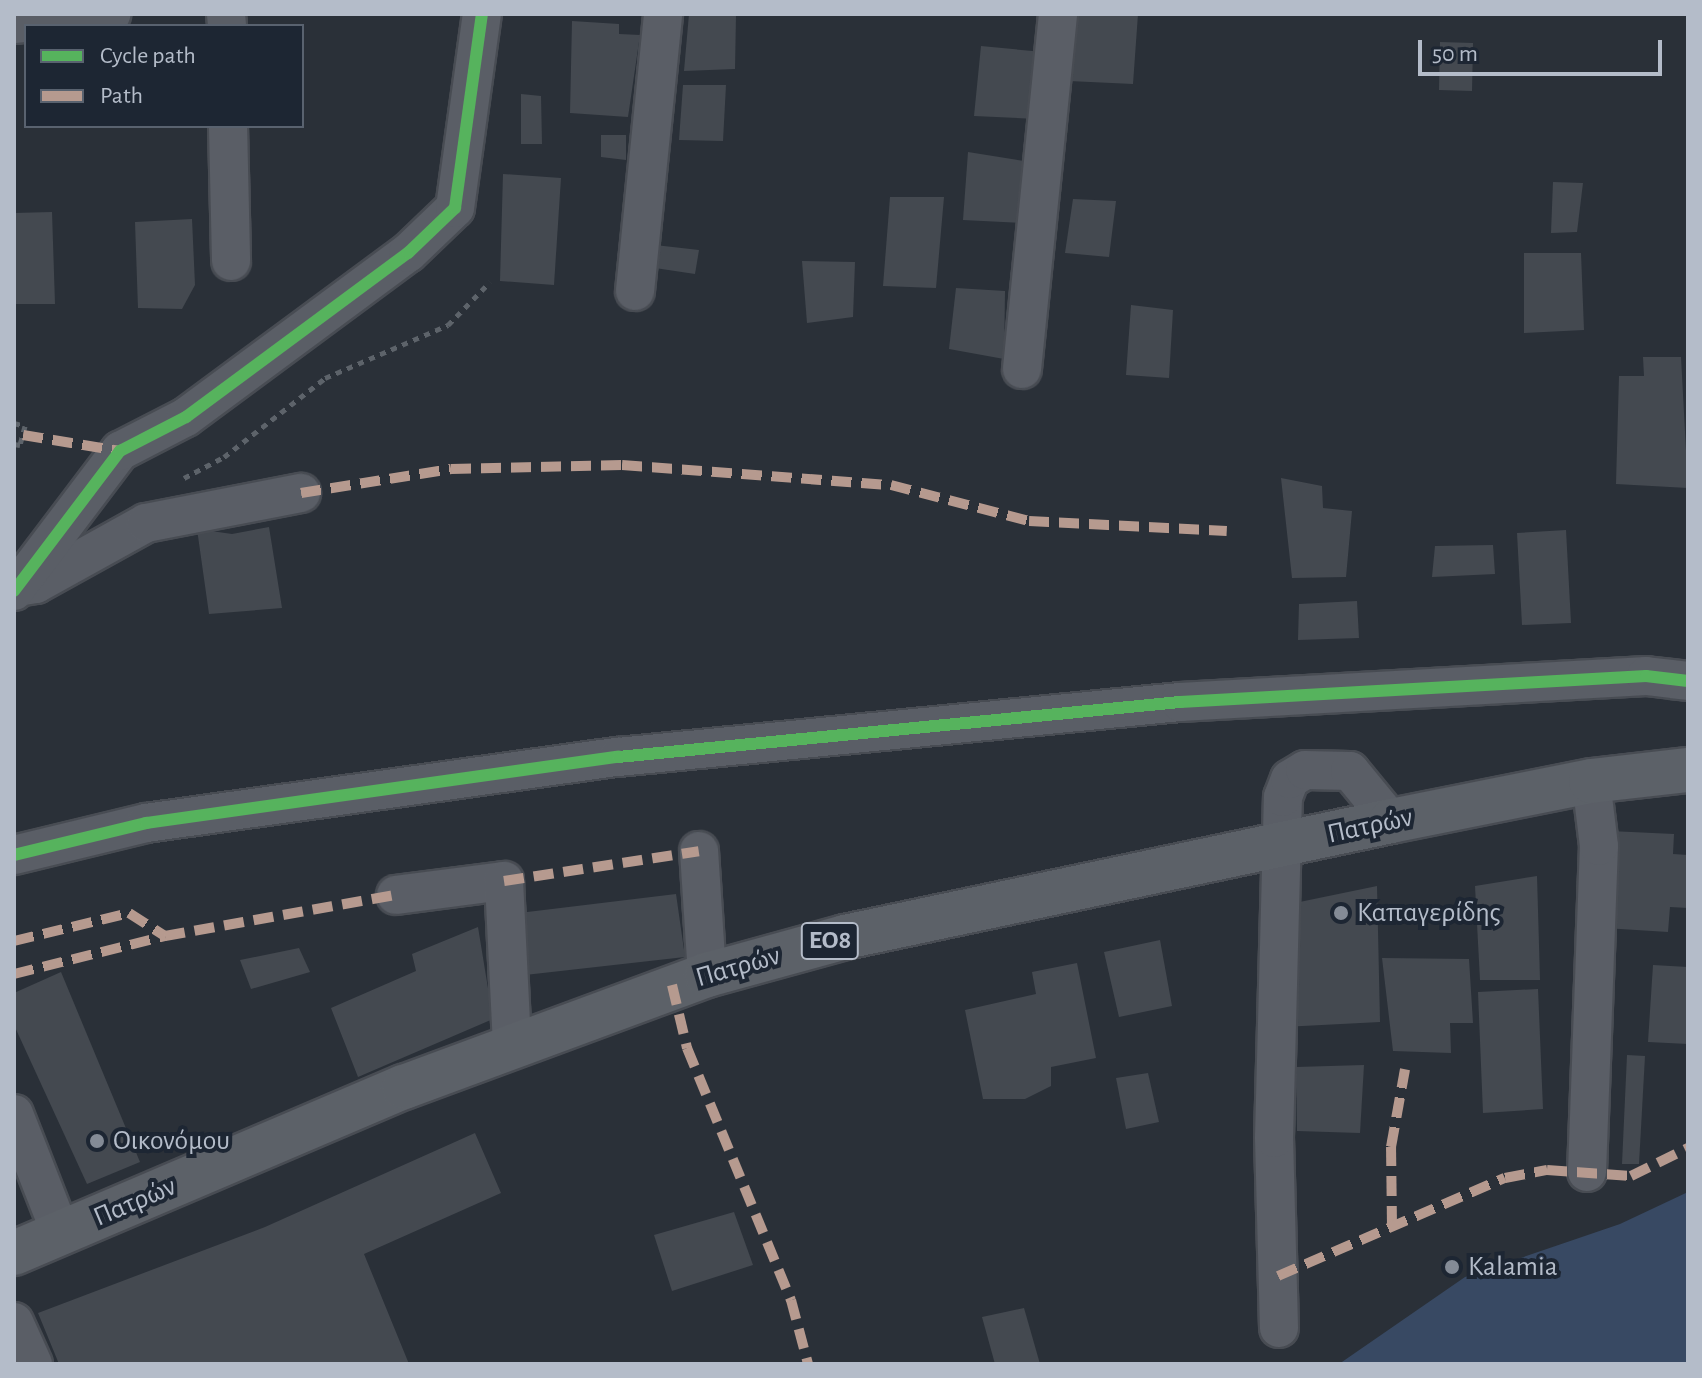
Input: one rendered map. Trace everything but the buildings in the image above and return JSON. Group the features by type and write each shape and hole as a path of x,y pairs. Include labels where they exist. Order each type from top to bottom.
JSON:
{"main road":[{"name":"Πατρών","path":"14,1253 512,1044 707,975 845,937 1391,821 1591,781 1688,770"}],"street":[{"path":"14,24 111,14"},
{"path":"301,493 146,523 36,584 15,589 28,544 120,451 186,417 408,253 455,208 482,14"},
{"path":"635,291 663,14"},
{"path":"1022,369 1058,14"},
{"path":"228,128 231,261"},
{"path":"14,855 146,823 618,757 1180,702 1646,676 1688,681"},
{"path":"1279,1328 1279,847 1283,797 1290,779 1305,770 1350,771 1391,821"},
{"path":"1587,1172 1599,846 1591,781"},
{"path":"699,851 707,975"},
{"path":"396,895 504,881 512,1044"},
{"path":"14,1114 61,1234"},
{"path":"14,1322 33,1364"}],"path":[{"path":"178,480 224,457 325,378 448,325 490,282"},
{"path":"14,423 25,426 20,445 14,444"}],"water":[{"path":"1688,1192 1688,1364 1339,1364 1465,1277 1620,1224"}],"marked path":[{"path":"23,435 120,451"},
{"path":"301,493 451,469 622,465 891,485 1029,521 1227,531"},
{"path":"504,881 699,851"},
{"path":"14,974 165,936 396,895"},
{"path":"14,941 129,913 165,936"},
{"path":"672,985 687,1048 791,1300 808,1364"},
{"path":"1392,1226 1391,1147 1405,1069"},
{"path":"1278,1276 1505,1178 1547,1170 1631,1176 1688,1148"}],"cycle path":[{"path":"14,591 120,451 186,417 408,253 455,208 482,14"},
{"path":"14,855 146,823 618,757 1180,702 1646,676 1688,681"}],"place":[{"name":"Καπαγερίδης","path":"1341,913"},
{"name":"Οικονόμου","path":"97,1141"},
{"name":"Kalamia","path":"1452,1267"}]}
